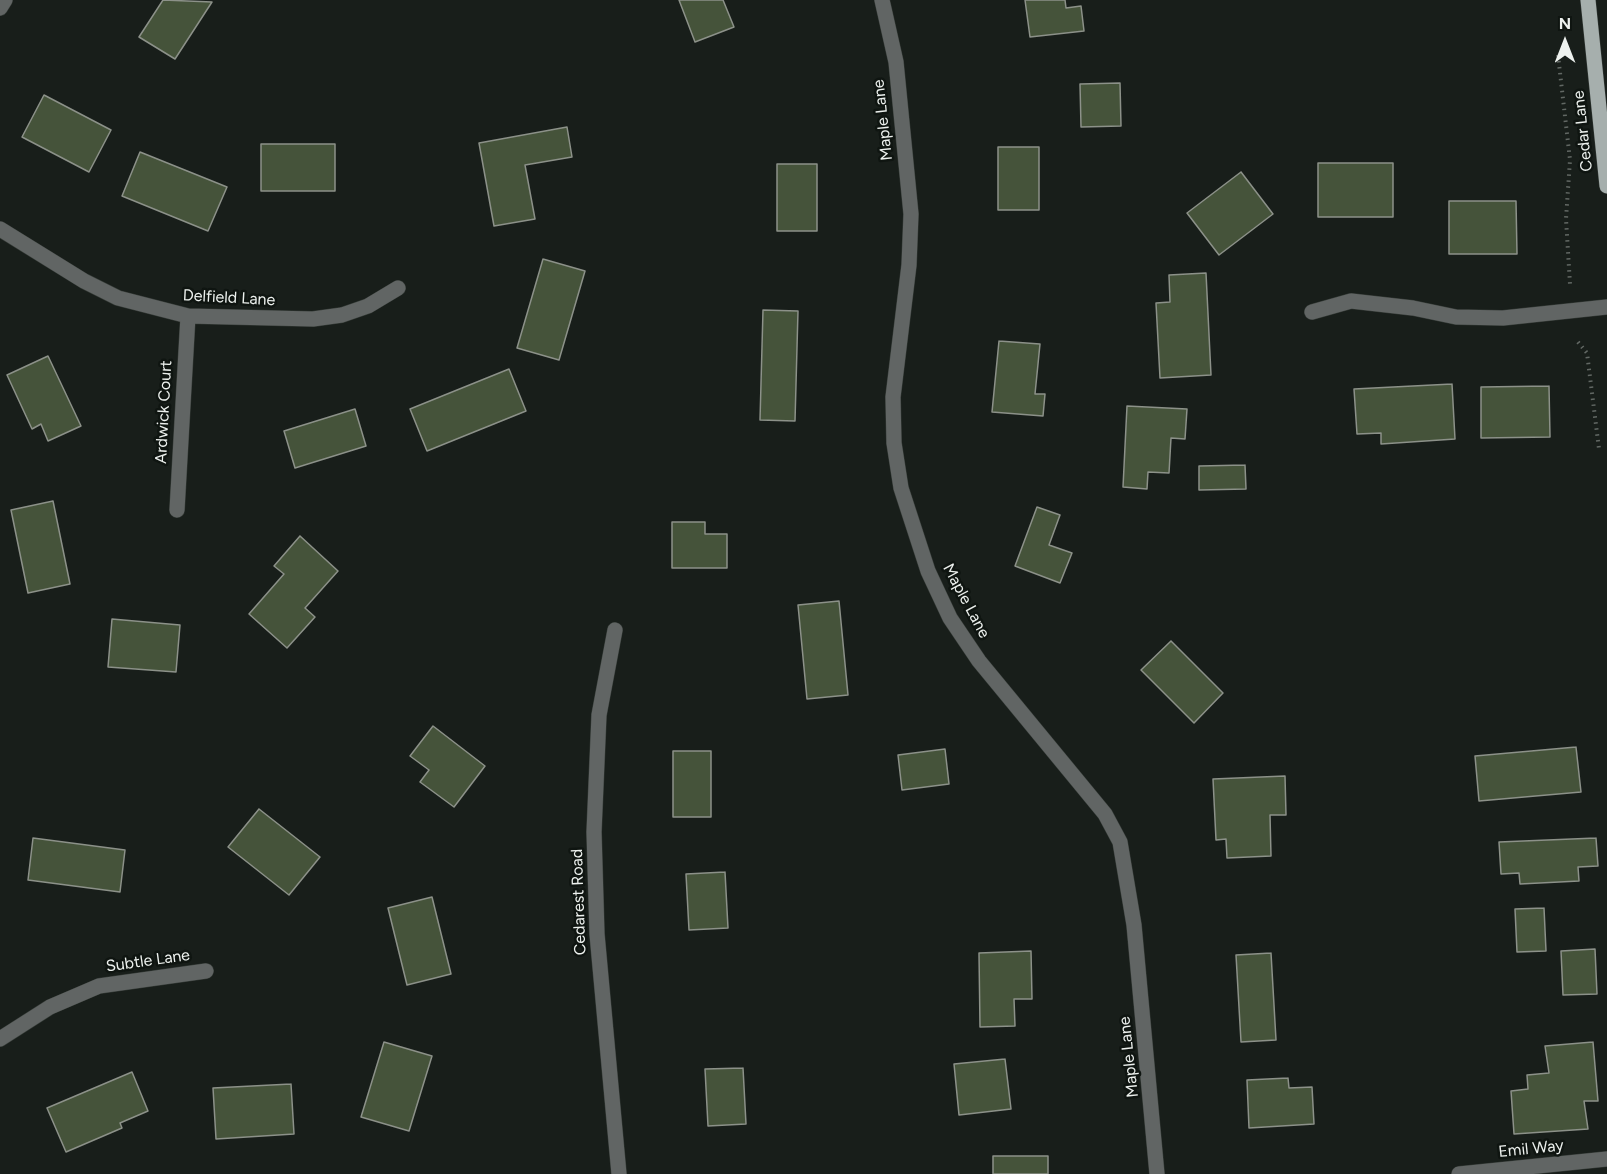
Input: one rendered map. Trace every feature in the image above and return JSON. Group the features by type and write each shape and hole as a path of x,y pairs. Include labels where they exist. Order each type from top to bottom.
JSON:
{"main road":[{"name":"Cedar Lane","path":"1588,0 1604,124 1606,176"}],"street":[{"path":"0,8 6,0"},
{"name":"Maple Lane","path":"882,0 896,62 911,214 909,265 893,397 894,443 901,488 928,571 950,618 979,661 1105,814 1120,842 1134,925 1157,1174"},
{"name":"Delfield Lane","path":"0,229 84,281 118,298 188,316 313,319 342,315 368,306 398,288"},
{"path":"1312,312 1351,301 1413,308 1456,317 1503,318 1607,307"},
{"name":"Ardwick Court","path":"177,510 188,316"},
{"name":"Cedarest Road","path":"615,630 599,715 594,832 597,934 619,1174"},
{"name":"Subtle Lane","path":"0,1039 50,1007 99,986 206,972"},
{"name":"Emil Way","path":"1459,1174 1607,1159"}],"path":[{"path":"1558,55 1570,160 1566,219 1570,284"},
{"path":"1578,342 1587,353 1599,448"}],"building":[{"path":"163,0 212,2 175,59 139,37"},
{"path":"679,0 723,0 734,27 695,42"},
{"path":"1025,0 1065,0 1066,8 1081,6 1084,31 1030,37"},
{"path":"1120,83 1121,126 1081,127 1080,84"},
{"path":"44,95 111,130 89,172 22,137"},
{"path":"567,127 572,157 525,165 535,219 494,226 479,143"},
{"path":"261,144 335,144 335,191 261,191"},
{"path":"998,147 1039,147 1039,210 998,210"},
{"path":"140,152 227,187 208,231 122,196"},
{"path":"1318,163 1393,163 1393,217 1318,217"},
{"path":"777,164 817,164 817,231 777,231"},
{"path":"1241,172 1273,214 1219,255 1187,213"},
{"path":"1449,201 1516,201 1517,254 1449,254"},
{"path":"543,259 585,271 559,360 517,348"},
{"path":"1206,273 1211,375 1160,378 1156,303 1170,302 1169,275"},
{"path":"763,310 798,311 795,421 760,420"},
{"path":"999,341 1040,344 1035,394 1045,394 1043,416 992,412"},
{"path":"48,356 81,426 48,441 41,424 32,429 7,375"},
{"path":"509,369 526,411 427,451 410,409"},
{"path":"1452,384 1455,439 1381,444 1381,433 1357,434 1354,389"},
{"path":"1549,386 1550,437 1481,438 1481,387"},
{"path":"1127,406 1187,409 1185,439 1171,438 1169,473 1148,472 1147,489 1123,487"},
{"path":"355,409 366,446 295,468 284,431"},
{"path":"1245,465 1246,489 1199,490 1199,466"},
{"path":"53,501 70,584 28,593 11,510"},
{"path":"1037,507 1060,515 1049,545 1072,553 1060,583 1015,566"},
{"path":"672,522 705,522 705,534 727,534 727,568 672,568"},
{"path":"300,536 338,571 305,608 315,617 287,648 249,614 284,574 274,566"},
{"path":"839,601 848,695 807,699 798,605"},
{"path":"112,619 180,625 176,672 108,667"},
{"path":"1171,641 1223,693 1194,723 1141,670"},
{"path":"433,726 485,766 454,807 420,782 429,770 410,756"},
{"path":"1576,747 1581,792 1479,801 1475,756"},
{"path":"945,749 949,784 902,790 898,755"},
{"path":"673,751 711,751 711,817 673,817"},
{"path":"1285,776 1286,815 1270,815 1271,856 1227,858 1226,839 1216,840 1213,779"},
{"path":"259,809 320,857 289,895 228,847"},
{"path":"33,838 125,850 120,892 28,880"},
{"path":"1596,838 1598,866 1578,867 1579,881 1520,884 1519,873 1501,874 1499,842"},
{"path":"725,872 728,928 689,930 686,874"},
{"path":"432,897 451,974 407,985 388,908"},
{"path":"1544,908 1546,951 1517,952 1515,909"},
{"path":"1595,949 1597,994 1563,995 1561,951"},
{"path":"1031,951 1032,999 1014,999 1015,1026 980,1027 979,953"},
{"path":"1271,953 1276,1040 1241,1042 1236,955"},
{"path":"384,1042 432,1056 409,1131 361,1117"},
{"path":"1593,1042 1598,1101 1584,1101 1588,1129 1514,1134 1511,1091 1528,1089 1527,1075 1549,1073 1545,1046"},
{"path":"1005,1059 1011,1109 959,1115 954,1064"},
{"path":"743,1068 746,1124 708,1126 705,1069"},
{"path":"132,1072 148,1111 120,1123 122,1128 66,1152 47,1108"},
{"path":"1288,1078 1289,1088 1312,1087 1314,1124 1249,1128 1247,1080"},
{"path":"291,1084 294,1134 216,1139 213,1088"},
{"path":"993,1156 1048,1156 1048,1174 993,1174"}]}
